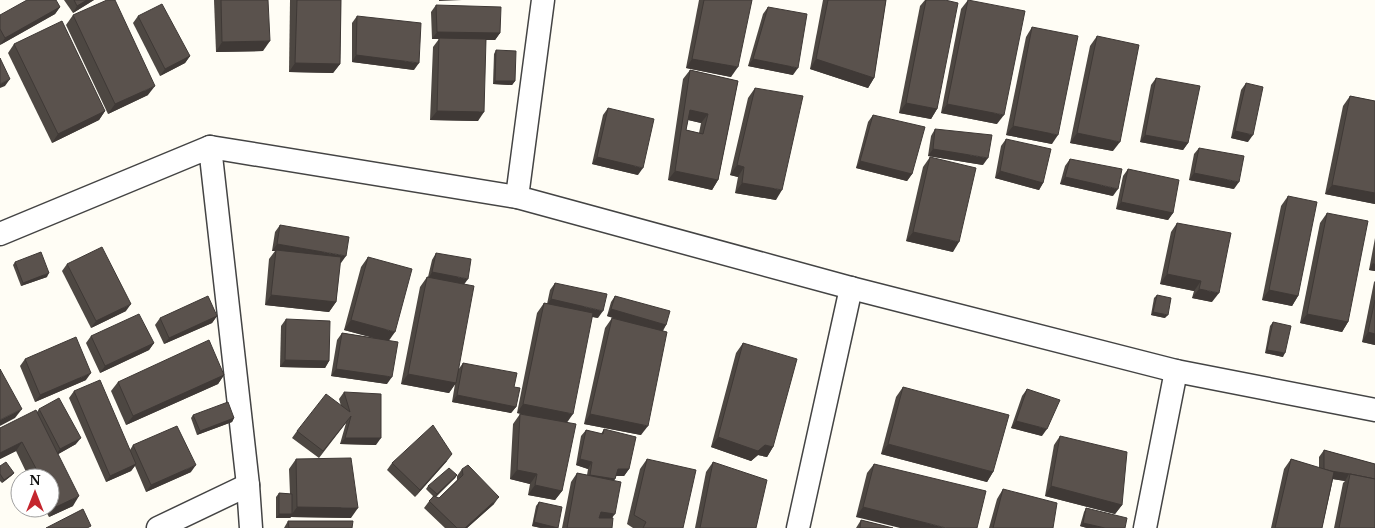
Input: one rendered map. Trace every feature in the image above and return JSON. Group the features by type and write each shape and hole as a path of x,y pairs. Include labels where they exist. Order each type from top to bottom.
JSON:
{"street":[{"path":"518,197 543,0"},
{"path":"210,147 248,485 251,528"},
{"path":"0,234 210,147 518,197 851,288 1176,371 1375,410"},
{"path":"798,528 851,288"},
{"path":"1145,528 1176,371"},
{"path":"158,528 248,485"}],"building":[{"path":"27,0 56,0 60,7 5,38 0,29 0,15"},
{"path":"74,0 87,0 77,6"},
{"path":"107,0 115,0 155,86 115,104 73,15"},
{"path":"221,0 268,0 270,41 222,42"},
{"path":"297,0 341,0 340,64 295,63"},
{"path":"704,0 752,0 738,67 692,59"},
{"path":"828,0 886,0 874,78 816,59"},
{"path":"926,0 945,0 958,3 937,109 906,103"},
{"path":"968,0 1025,11 1004,115 947,104"},
{"path":"162,4 190,56 165,69 138,16"},
{"path":"436,5 501,7 500,33 437,32"},
{"path":"768,7 807,14 798,68 753,59"},
{"path":"357,16 421,23 419,63 356,55"},
{"path":"62,21 105,111 58,134 14,44"},
{"path":"1032,27 1078,36 1058,135 1013,126"},
{"path":"1097,36 1139,45 1120,142 1077,133"},
{"path":"439,38 486,39 484,112 437,111"},
{"path":"496,50 516,51 515,81 495,81"},
{"path":"0,58 10,79 0,84"},
{"path":"690,70 738,81 718,180 675,171","holes":["690,110 708,114 703,134 686,130"]},
{"path":"1156,78 1200,86 1188,143 1145,135"},
{"path":"1246,83 1263,87 1253,135 1235,131"},
{"path":"755,88 803,96 782,190 742,183 744,167 737,165"},
{"path":"1350,96 1375,101 1375,193 1332,185"},
{"path":"608,108 654,119 643,168 597,157"},
{"path":"873,115 925,127 912,174 860,161"},
{"path":"935,129 992,135 988,158 933,149"},
{"path":"1006,139 1051,149 1043,183 1000,171"},
{"path":"1199,148 1244,156 1239,182 1194,173"},
{"path":"930,157 976,168 959,242 913,232"},
{"path":"1070,159 1122,169 1118,189 1065,177"},
{"path":"1128,169 1179,180 1173,213 1121,202"},
{"path":"1288,196 1317,202 1298,296 1269,290"},
{"path":"1327,213 1368,221 1348,322 1307,314"},
{"path":"1177,223 1231,233 1219,293 1199,289 1201,281 1167,274"},
{"path":"280,225 349,237 346,256 277,244"},
{"path":"102,247 131,304 96,321 67,264"},
{"path":"276,250 341,257 336,302 271,295"},
{"path":"41,252 49,273 23,283 15,262"},
{"path":"436,253 471,259 468,279 432,272"},
{"path":"368,257 412,269 395,332 351,320"},
{"path":"427,277 474,286 456,383 408,374"},
{"path":"555,283 607,294 603,311 551,299"},
{"path":"1157,295 1171,298 1168,315 1153,312"},
{"path":"208,296 217,316 169,338 160,318"},
{"path":"615,296 670,311 666,325 611,309"},
{"path":"1375,300 1375,334 1368,332"},
{"path":"544,303 593,313 573,414 523,404"},
{"path":"139,314 154,343 105,366 91,336"},
{"path":"612,318 667,332 648,426 590,414"},
{"path":"286,319 330,321 329,361 285,360"},
{"path":"1273,322 1291,326 1285,353 1267,350"},
{"path":"342,333 398,342 392,377 336,369"},
{"path":"76,337 91,373 40,395 25,359"},
{"path":"209,340 224,375 133,416 118,382"},
{"path":"743,343 797,359 773,447 765,445 758,451 718,437"},
{"path":"463,363 517,373 514,387 520,388 516,407 457,395"},
{"path":"0,369 22,409 0,420"},
{"path":"100,380 136,464 110,476 74,391"},
{"path":"903,387 1009,415 993,472 888,444"},
{"path":"1027,389 1060,400 1047,429 1016,421"},
{"path":"344,392 381,394 381,438 345,438 351,416 323,451 297,431 326,394 350,412"},
{"path":"59,398 81,438 60,449 39,409"},
{"path":"228,402 234,418 200,431 193,415"},
{"path":"36,410 79,496 60,505 60,468 36,468 22,442 0,453 0,428"},
{"path":"520,414 576,424 562,491 535,485 537,474 517,470"},
{"path":"433,425 452,454 420,490 392,463"},
{"path":"177,426 196,465 151,485 133,445"},
{"path":"604,429 636,437 629,469 618,469 615,479 590,475 592,462 580,459 586,430 603,434"},
{"path":"1060,436 1127,452 1122,505 1051,486"},
{"path":"1324,450 1375,464 1375,479 1324,469"},
{"path":"351,458 358,508 297,507 296,459"},
{"path":"647,459 696,470 683,528 643,528 646,522 634,515"},
{"path":"1291,459 1334,472 1322,528 1275,528"},
{"path":"6,462 10,468 10,476 4,480 0,474 0,466"},
{"path":"713,462 767,480 756,528 700,528"},
{"path":"874,464 986,491 977,528 946,528 863,507"},
{"path":"468,465 499,497 465,528 457,528 429,501 434,496 439,498 463,475 462,469"},
{"path":"449,468 457,475 437,494 428,486"},
{"path":"577,473 621,482 615,514 601,512 599,518 613,518 612,528 567,528"},
{"path":"1350,474 1375,479 1375,528 1339,528"},
{"path":"1003,489 1057,503 1053,528 993,528"},
{"path":"279,493 292,494 292,514 279,514"},
{"path":"539,502 562,507 558,528 534,522"},
{"path":"1086,508 1127,518 1125,528 1105,528 1083,523"},
{"path":"83,509 91,526 87,528 46,528"},
{"path":"861,520 893,528 860,528"},
{"path":"288,521 353,521 352,528 289,528"}]}
